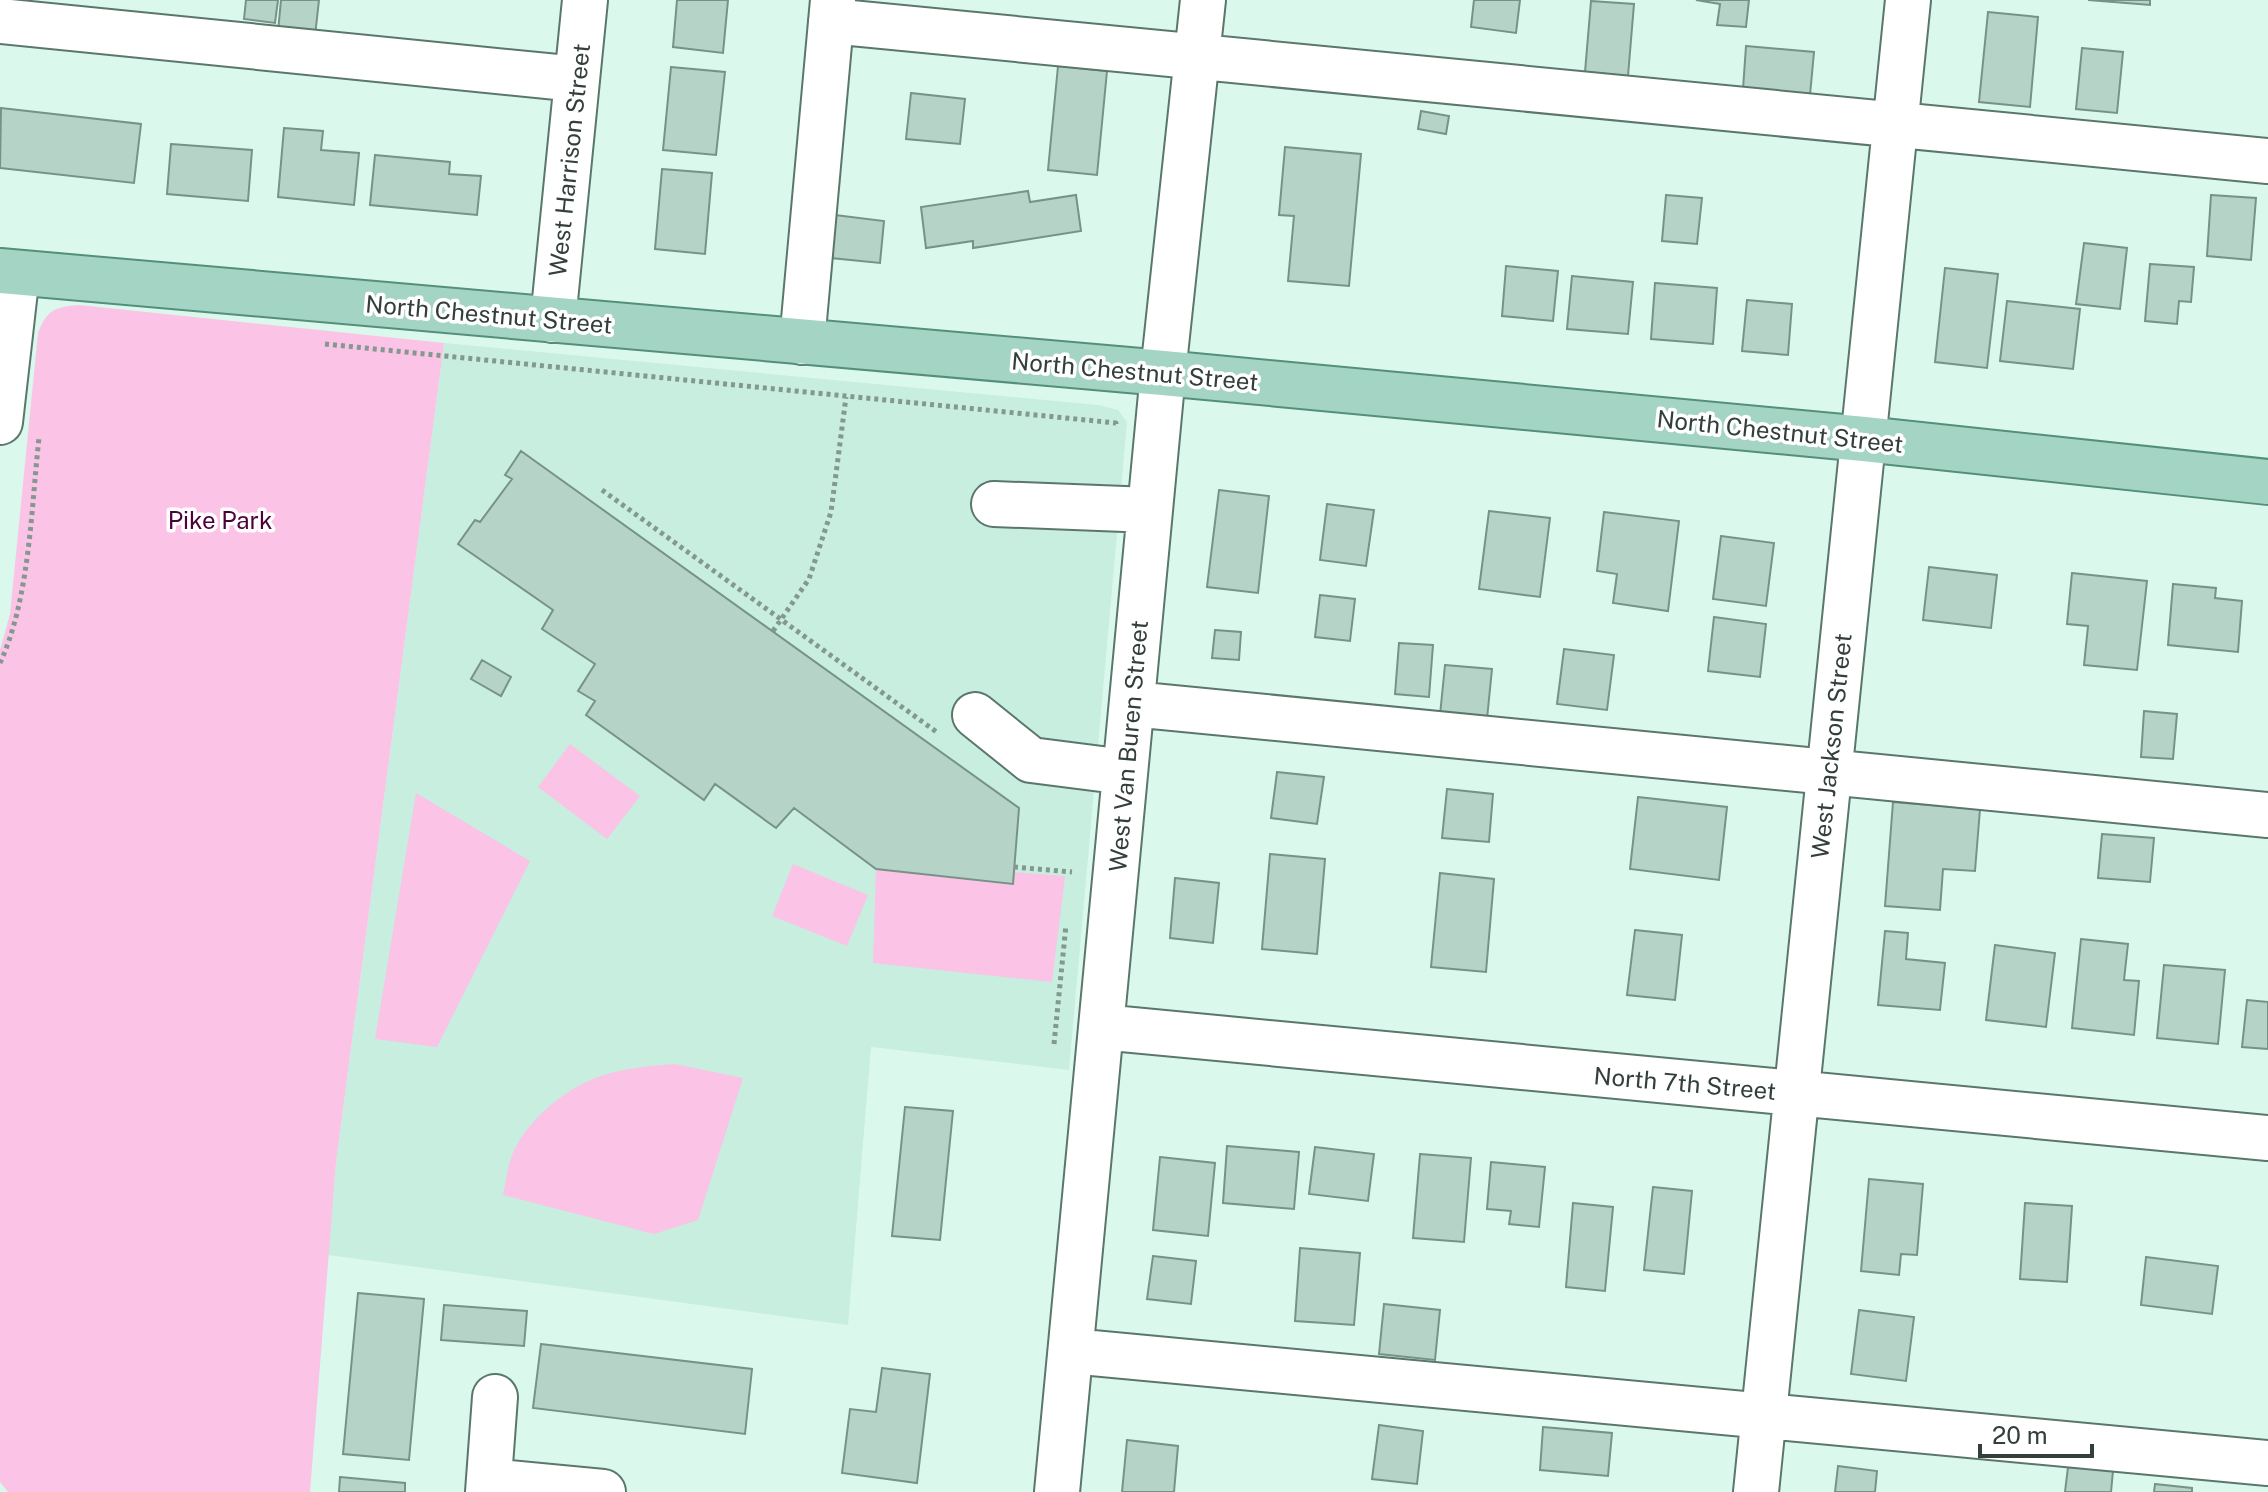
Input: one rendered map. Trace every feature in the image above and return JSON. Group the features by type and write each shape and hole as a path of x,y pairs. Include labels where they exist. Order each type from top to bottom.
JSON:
{"main road":[{"name":"North Chestnut Street","path":"8,272 1163,373 1864,439 2268,482"}],"street":[{"name":"West Harrison Street","path":"553,320 585,0"},
{"name":"West Van Buren Street","path":"1057,1492 1163,373 1203,0"},
{"name":"West Jackson Street","path":"1756,1492 1908,0"},
{"path":"802,342 832,11 1197,57 2268,161"},
{"path":"0,21 577,79"},
{"path":"8,272 20,427"},
{"path":"994,504 1150,510"},
{"path":"1132,704 2268,815"},
{"path":"959,726 1031,760 1125,772"},
{"name":"North 7th Street","path":"1101,1027 2268,1138"},
{"path":"1071,1351 2268,1463"},
{"path":"495,1397 488,1486 603,1492"}],"path":[{"path":"311,342 1116,423"},
{"path":"773,631 809,579 831,512 846,397"},
{"path":"0,663 8,646 24,571 20,427"},
{"path":"602,490 781,620 959,726"},
{"path":"1014,867 1072,872"}],"shaded area":[{"path":"444,343 1098,405 1118,410 1127,422 1069,1070 871,1047 848,1325 328,1255 336,1162"}],"green space":[{"name":"Pike Park","path":"79,305 444,343 336,1162 310,1492 8,1492 0,1482 0,650 10,614 38,333 52,311"},
{"path":"570,744 640,796 607,839 538,787"},
{"path":"416,793 530,861 437,1047 375,1039"},
{"path":"793,864 868,895 847,946 772,916"},
{"path":"876,869 1012,884 1013,872 1065,876 1052,982 873,963"},
{"path":"675,1064 743,1078 698,1220 654,1234 503,1195 517,1145 536,1119 560,1098 587,1081 610,1073"}],"building":[{"path":"246,0 278,0 275,23 244,19"},
{"path":"281,0 319,0 315,36 278,32"},
{"path":"677,0 728,0 723,53 673,47"},
{"path":"1474,0 1520,0 1516,33 1471,27"},
{"path":"1696,0 1749,0 1746,27 1717,25 1720,4"},
{"path":"2088,0 2150,0 2150,5"},
{"path":"1591,1 1634,4 1628,76 1585,72"},
{"path":"1988,12 2038,17 2030,107 1979,102"},
{"path":"1746,46 1814,52 1810,95 1743,89"},
{"path":"2082,48 2123,52 2117,113 2076,109"},
{"path":"1058,66 1107,71 1097,175 1048,170"},
{"path":"671,67 725,72 716,155 663,150"},
{"path":"911,93 965,99 960,144 906,139"},
{"path":"1,108 141,124 134,183 0,168"},
{"path":"1421,111 1449,116 1446,134 1418,129"},
{"path":"284,128 323,131 321,150 359,153 354,205 278,197"},
{"path":"171,144 252,150 248,201 167,194"},
{"path":"1285,147 1361,154 1349,286 1288,281 1294,216 1279,215"},
{"path":"375,155 450,162 449,174 481,176 477,215 370,205"},
{"path":"662,169 712,173 705,254 655,249"},
{"path":"1028,191 1030,202 1076,195 1081,231 973,248 973,241 926,248 921,207"},
{"path":"1666,195 1702,198 1697,244 1662,241"},
{"path":"2211,195 2256,198 2251,260 2207,256"},
{"path":"835,215 884,221 880,263 831,258"},
{"path":"2084,243 2127,248 2120,309 2076,304"},
{"path":"2150,264 2194,267 2191,302 2179,301 2177,324 2145,321"},
{"path":"1506,266 1558,271 1553,321 1502,316"},
{"path":"1945,268 1998,274 1987,368 1935,362"},
{"path":"1572,276 1633,282 1628,334 1567,329"},
{"path":"1655,283 1717,288 1713,344 1651,339"},
{"path":"1747,300 1792,304 1788,355 1742,351"},
{"path":"2007,301 2080,309 2073,369 2000,361"},
{"path":"521,451 1019,808 1013,884 876,869 794,808 776,828 715,784 704,800 586,715 595,701 578,691 595,664 542,629 553,610 458,544 475,520 480,522 512,479 505,475"},
{"path":"1219,490 1269,496 1258,593 1207,587"},
{"path":"1327,504 1374,510 1366,566 1320,560"},
{"path":"1489,511 1550,518 1540,597 1479,589"},
{"path":"1604,512 1679,521 1668,611 1613,603 1617,574 1597,571"},
{"path":"1721,536 1774,543 1766,606 1713,599"},
{"path":"1929,567 1997,575 1991,628 1923,620"},
{"path":"2072,573 2147,581 2137,670 2084,665 2088,626 2067,624"},
{"path":"2173,584 2216,588 2215,598 2242,601 2238,652 2168,645"},
{"path":"1320,595 1355,599 1350,641 1315,637"},
{"path":"1714,617 1766,624 1760,677 1708,671"},
{"path":"1215,630 1241,632 1239,660 1212,658"},
{"path":"1399,643 1433,645 1429,697 1395,694"},
{"path":"1564,649 1614,655 1607,710 1557,704"},
{"path":"482,660 511,677 501,696 471,679"},
{"path":"1445,665 1492,669 1487,719 1440,715"},
{"path":"2144,711 2177,714 2173,759 2141,757"},
{"path":"1277,772 1324,777 1317,824 1271,818"},
{"path":"1447,789 1493,794 1489,842 1442,838"},
{"path":"1638,797 1727,807 1719,880 1630,869"},
{"path":"1893,802 1980,809 1975,871 1943,869 1940,910 1885,906"},
{"path":"2102,834 2154,838 2150,882 2098,878"},
{"path":"1270,854 1325,859 1317,954 1262,949"},
{"path":"1440,873 1494,879 1486,972 1431,967"},
{"path":"1175,878 1219,883 1213,943 1170,938"},
{"path":"1635,930 1682,935 1675,1000 1627,995"},
{"path":"1885,931 1908,933 1906,959 1945,963 1940,1010 1878,1005"},
{"path":"2081,939 2128,944 2124,980 2139,981 2134,1035 2072,1028"},
{"path":"1995,945 2055,953 2046,1027 1986,1020"},
{"path":"2164,965 2225,970 2218,1044 2157,1038"},
{"path":"2247,1000 2268,1002 2268,1049 2242,1047"},
{"path":"905,1107 953,1111 940,1240 892,1236"},
{"path":"1227,1146 1299,1152 1294,1209 1223,1203"},
{"path":"1315,1147 1374,1154 1368,1201 1309,1194"},
{"path":"1420,1154 1471,1158 1464,1242 1413,1238"},
{"path":"1160,1157 1215,1163 1208,1236 1153,1230"},
{"path":"1491,1162 1545,1167 1539,1227 1509,1224 1511,1211 1487,1209"},
{"path":"1869,1179 1923,1184 1917,1255 1901,1254 1899,1275 1861,1271"},
{"path":"1653,1187 1692,1191 1684,1274 1644,1270"},
{"path":"1573,1203 1613,1207 1605,1291 1566,1287"},
{"path":"2025,1203 2072,1206 2067,1282 2020,1279"},
{"path":"1300,1248 1360,1253 1354,1325 1295,1321"},
{"path":"1153,1256 1196,1261 1191,1304 1147,1299"},
{"path":"2146,1257 2218,1266 2212,1314 2141,1305"},
{"path":"358,1293 424,1299 409,1460 343,1454"},
{"path":"1384,1304 1440,1310 1435,1360 1379,1354"},
{"path":"444,1305 527,1311 524,1346 441,1340"},
{"path":"1859,1310 1914,1317 1906,1381 1851,1374"},
{"path":"541,1344 752,1369 745,1434 533,1408"},
{"path":"882,1368 930,1374 917,1483 842,1473 850,1409 876,1412"},
{"path":"1379,1425 1423,1431 1417,1484 1372,1479"},
{"path":"1543,1427 1612,1433 1608,1476 1540,1470"},
{"path":"1127,1440 1178,1446 1174,1492 1122,1492"},
{"path":"1838,1466 1877,1471 1875,1492 1835,1492"},
{"path":"2068,1467 2113,1471 2111,1492 2065,1492"},
{"path":"340,1477 405,1483 405,1492 339,1492"},
{"path":"2155,1484 2192,1488 2192,1492 2154,1492"}]}
